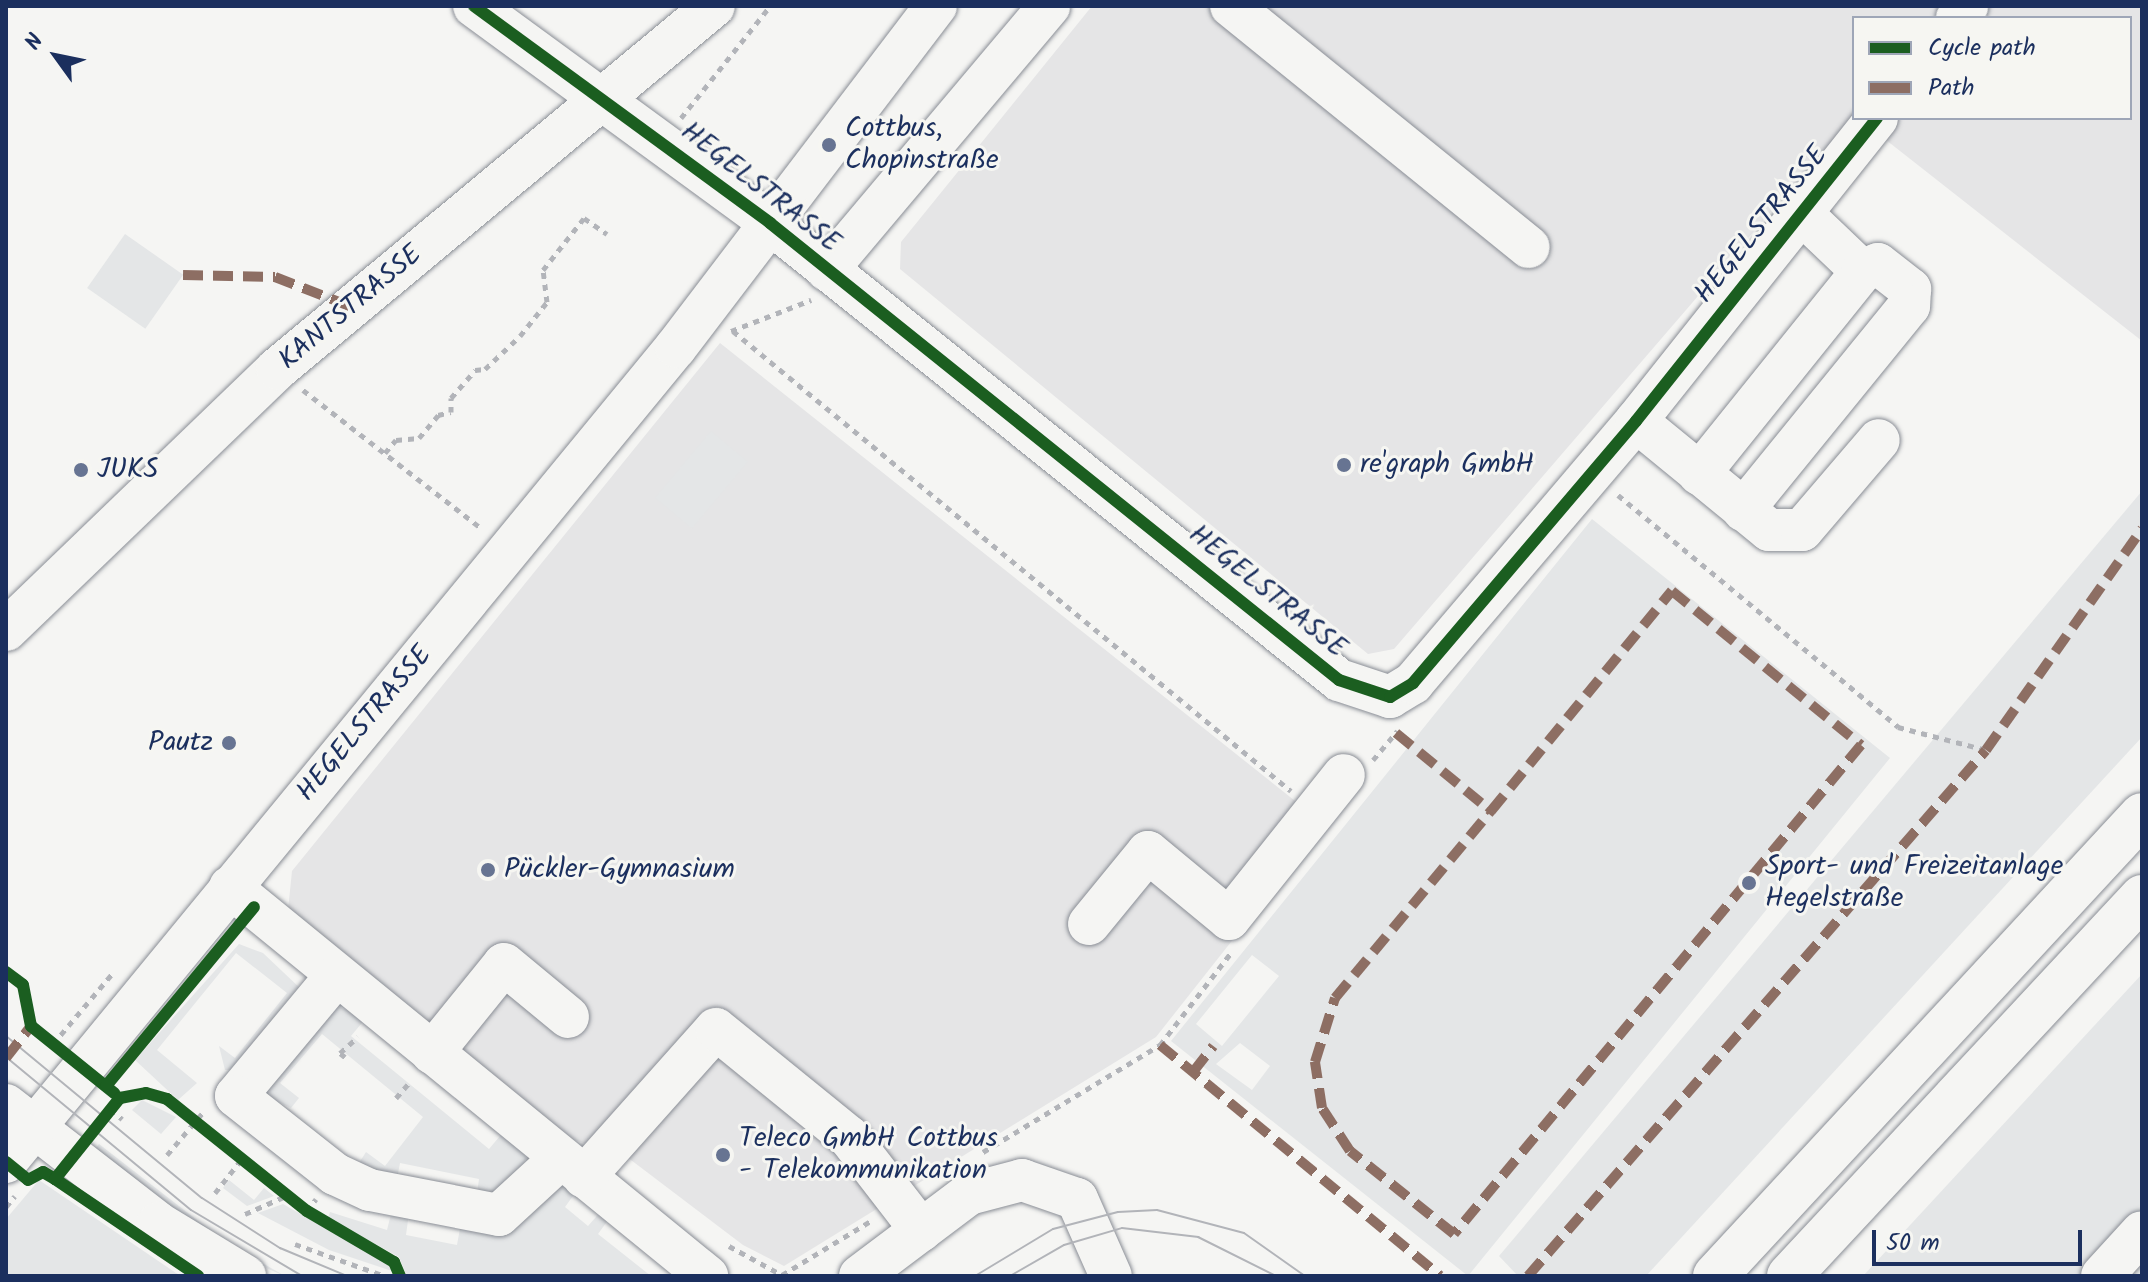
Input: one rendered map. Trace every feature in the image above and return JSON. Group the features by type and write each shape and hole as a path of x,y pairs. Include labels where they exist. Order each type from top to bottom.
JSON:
{"highway":[{"path":"1715,1276 2142,815"},
{"path":"1789,1276 2142,897"}],"street":[{"name":"HEGELSTRASSE","path":"474,6 770,223 1339,680 1390,697 1413,683 1636,421 1875,120"},
{"name":"KANTSTRASSE","path":"6,630 277,369 714,6"},
{"name":"HEGELSTRASSE","path":"6,1162 20,1116 230,887 770,223 936,6"},
{"path":"838,278 1049,6"},
{"path":"1231,6 1529,247"},
{"path":"1801,213 1862,271"},
{"path":"1699,474 1862,271 1878,264 1910,289 1909,306 1743,510"},
{"path":"1636,421 1769,530 1802,530 1879,440"},
{"path":"1089,924 1148,852 1229,919 1344,775"},
{"path":"230,887 336,976 421,1067 572,1167 707,1276"},
{"path":"421,1067 504,964 568,1017"},
{"path":"336,976 236,1096 335,1174 370,1190 499,1215 572,1167 716,1029 849,1137 913,1215"},
{"path":"20,1116 158,1223 245,1276"},
{"path":"860,1276 913,1215 993,1184 1044,1185 1077,1199 1111,1276"},
{"path":"2102,1276 2142,1232"}],"path":[{"path":"681,127 770,6"},
{"path":"385,453 396,440 419,438 438,415 451,412 451,398 475,370 485,369 520,336 547,302 543,270 584,218 607,234"},
{"path":"838,278 730,330 1315,811"},
{"path":"277,369 482,529"},
{"path":"1615,492 1898,727 1986,750"},
{"path":"972,1159 1160,1045 1236,946"},
{"path":"396,1098 421,1067"},
{"path":"167,1155 213,1100 225,1110 236,1096"},
{"path":"111,1109 122,1119"},
{"path":"215,1193 241,1160"},
{"path":"245,1214 286,1196"},
{"path":"718,1237 780,1275 913,1215"},
{"path":"295,1244 385,1276"}],"shaded area":[{"path":"1092,6 2142,6 2142,341 1861,120 2132,120 2132,16 1852,16 1852,117 1394,649 1368,654 900,269 901,242"},
{"path":"125,234 183,275 145,329 87,288"},
{"path":"720,343 1324,824 1156,1037 784,1266 743,1245 627,1157 565,1137 288,910 292,871"},
{"path":"711,431 748,462 692,528 655,498"},
{"path":"2142,491 2142,737 1646,1276 1518,1276 1499,1256"},
{"path":"1592,519 1890,758 1468,1276 1171,1041","holes":["1252,955 1279,976 1222,1046 1196,1024","1240,1043 1270,1066 1252,1090 1216,1064"]},
{"path":"239,944 263,953 302,990 235,1070 225,1070 219,1046 235,1058 287,993 236,953 157,1050 197,1083 178,1100 135,1060"},
{"path":"2142,974 2142,1276 1863,1276"},
{"path":"334,1005 366,1018 351,1036 489,1149 505,1130 520,1142 526,1158 514,1190 476,1201 479,1179 400,1163 396,1184 359,1163 366,1152 385,1166 423,1117 322,1034 280,1083 299,1098 291,1108 270,1098 269,1083"},
{"path":"142,1100 176,1117 161,1134 132,1110"},
{"path":"99,1144 224,1241 285,1276 242,1258 91,1154"},
{"path":"39,1180 182,1276 6,1276 6,1219"},
{"path":"229,1180 254,1200 264,1188 274,1196 247,1206 223,1188"},
{"path":"562,1186 578,1189 565,1207 588,1226 603,1209 611,1216 598,1234 651,1276 406,1274 399,1257 328,1218 330,1212 387,1230 392,1210 409,1213 406,1235 457,1245 461,1223"},
{"path":"283,1204 390,1265 392,1271 329,1250 258,1213"}],"tram line":[{"path":"6,1036 202,1198 280,1248 347,1276"},
{"path":"6,1057 191,1210 302,1276"},
{"path":"975,1276 1053,1229 1118,1212 1157,1210 1244,1233 1305,1276"},
{"path":"1010,1276 1064,1245 1122,1228 1198,1237 1276,1276"}],"marked path":[{"path":"183,275 275,277 352,307"},
{"path":"1528,1276 1986,750 2142,529"},
{"path":"1396,733 1491,811 1672,591 1861,745 1454,1234 1350,1151 1322,1108 1315,1062 1335,998 1491,811"},
{"path":"6,1058 31,1026"},
{"path":"1160,1045 1440,1276"},
{"path":"1193,1072 1213,1046"}],"cycle path":[{"path":"474,6 770,223 1339,680 1390,697 1413,683 1636,421 1875,120"},
{"path":"106,1086 254,907"},
{"path":"6,972 23,985 31,1026 114,1093"},
{"path":"55,1179 120,1098 146,1093 167,1099 307,1211 394,1262 400,1276"},
{"path":"6,1162 28,1180 43,1172 55,1179 198,1276"}],"place":[{"name":"Cottbus, Chopinstraße","path":"829,145"},
{"name":"re'graph GmbH","path":"1344,465"},
{"name":"JUKS","path":"81,470"},
{"name":"Pautz","path":"229,743"},
{"name":"Pückler-Gymnasium","path":"488,870"},
{"name":"Sport- und Freizeitanlage Hegelstraße","path":"1749,883"},
{"name":"Teleco GmbH Cottbus - Telekommunikation","path":"723,1155"}]}
